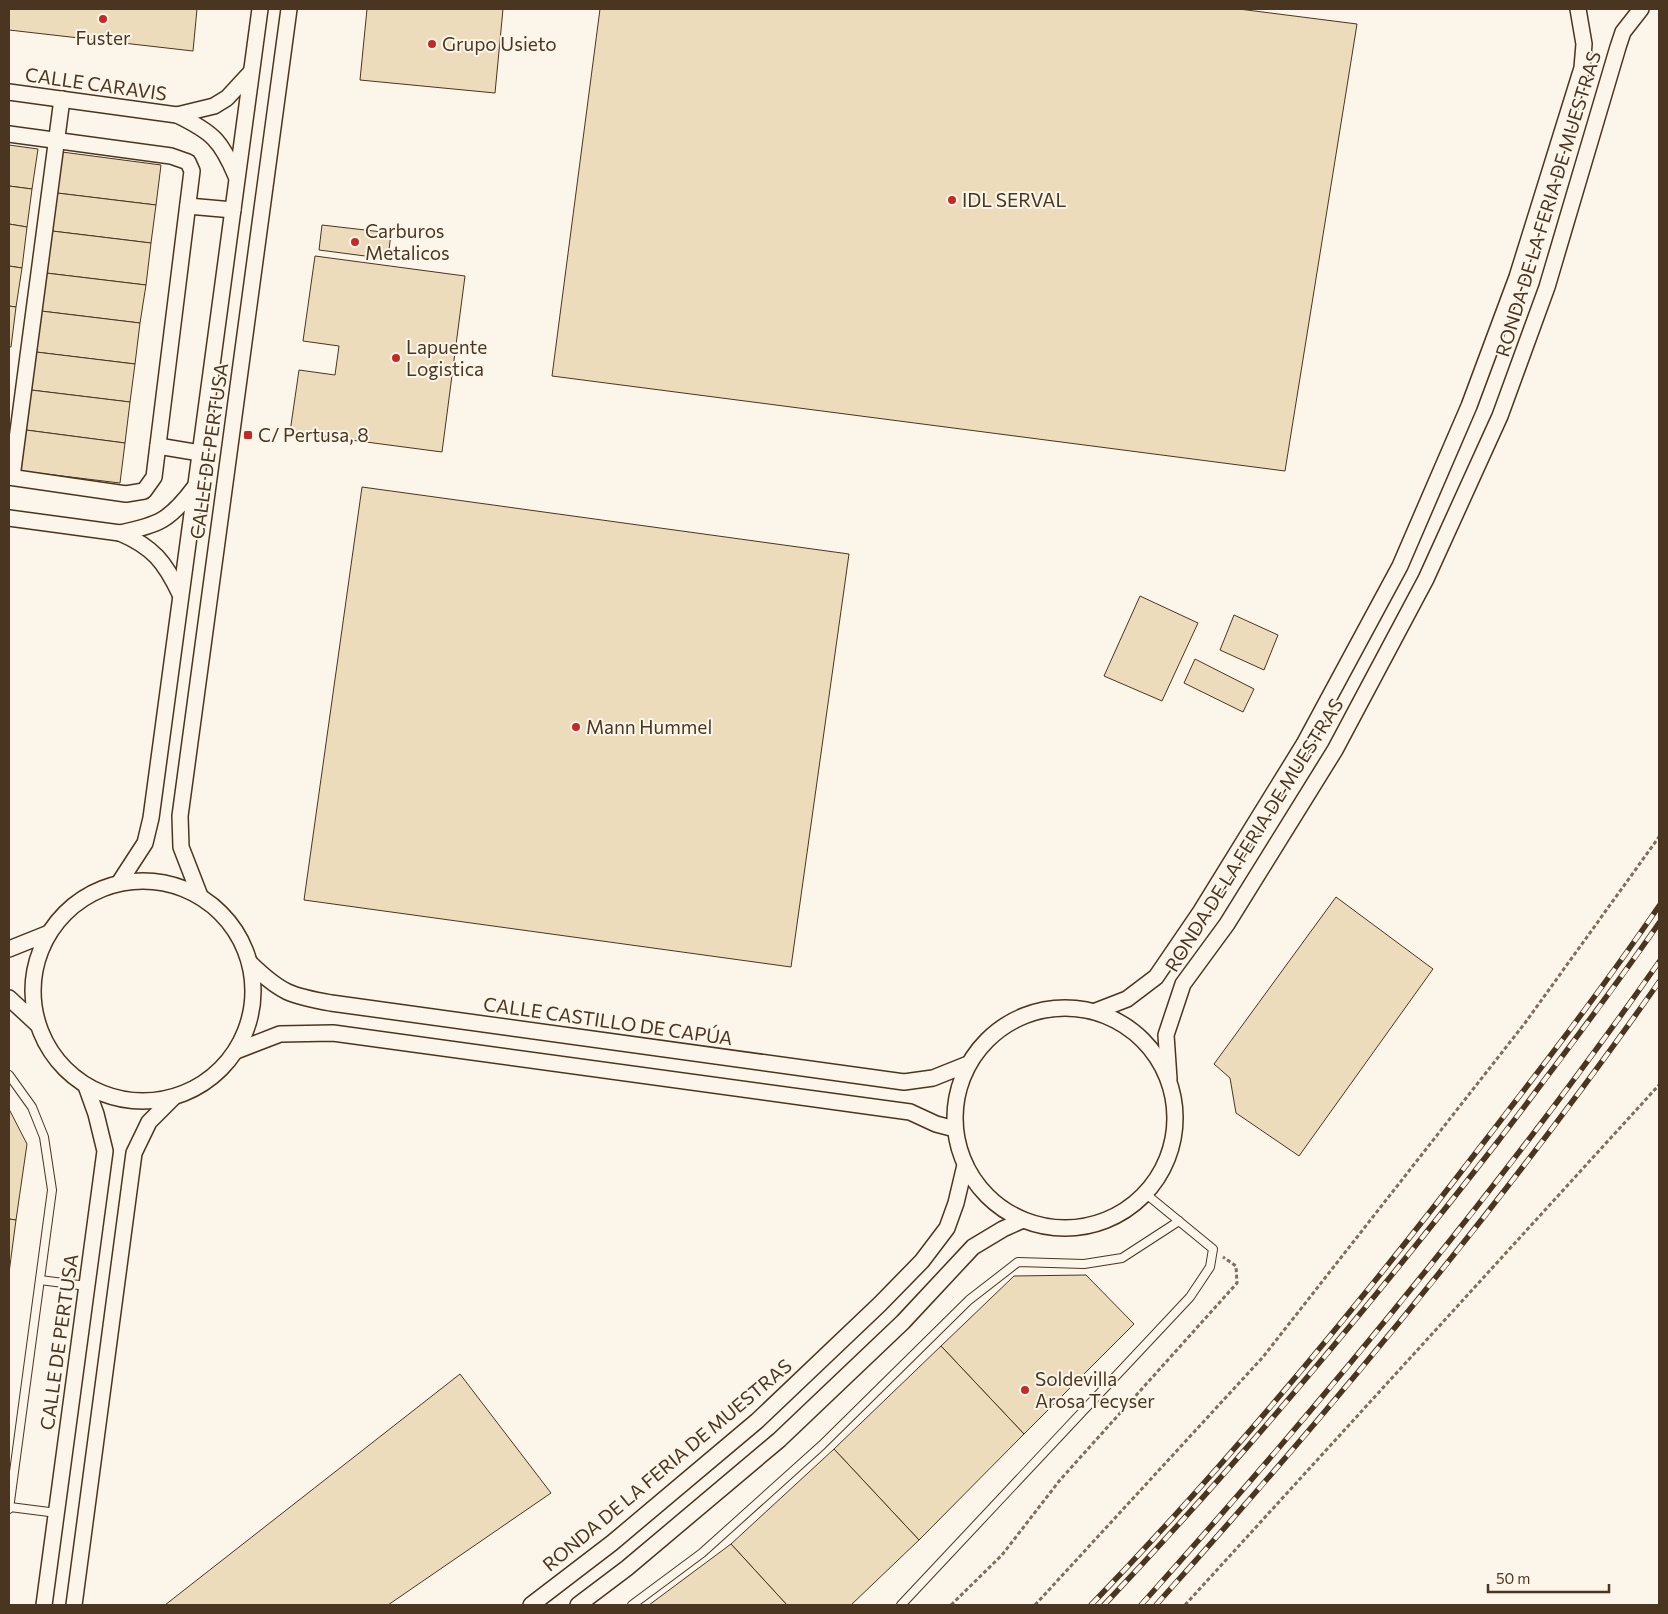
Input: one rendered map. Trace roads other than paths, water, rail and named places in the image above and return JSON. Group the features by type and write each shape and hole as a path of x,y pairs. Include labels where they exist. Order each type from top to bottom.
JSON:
{"street":[{"name":"CALLE DE PERTUSA","path":"120,883 138,856 149,830 260,9"},
{"name":"CALLE DE PERTUSA","path":"200,896 181,847 180,816 290,9"},
{"name":"RONDA DE LA FERIA DE MUESTRAS","path":"1096,1011 1127,999 1156,977 1201,911 1304,744 1400,566 1469,406 1517,277 1582,68 1584,44 1578,9"},
{"name":"RONDA DE LA FERIA DE MUESTRAS","path":"1170,1079 1152,1049 1127,1025 1096,1011 1066,1007 1037,1011 1019,1018 1010,1022 986,1040 968,1064 956,1102 955,1129 965,1165 980,1188 999,1206 1023,1220 1048,1227 1066,1228 1101,1222 1125,1211 1146,1194 1164,1169 1174,1140 1176,1109 1170,1079 1166,1035 1183,984 1227,924 1336,750 1426,579 1500,416 1547,287 1623,32 1641,9"},
{"name":"CALLE CARAVIS","path":"9,92 177,115 214,106 227,98 251,72"},
{"path":"9,134 55,140 171,156 188,162 192,171 154,477 144,491 126,494 10,477 55,140 62,99"},
{"name":"CALLE CARAVIS","path":"177,115 215,137 229,158 236,176"},
{"path":"188,206 233,210"},
{"path":"158,446 200,453"},
{"path":"120,533 155,525 168,517 196,486"},
{"path":"9,518 120,533 137,540 159,558 173,578 181,595"},
{"path":"147,880 165,883 200,896 222,916 240,940 251,964 254,994 249,1023 236,1051 219,1071 205,1082 172,1098 143,1102 113,1098 86,1086 59,1063 48,1048 37,1024 32,993 35,970 49,932 68,910 92,893 120,883 147,880"},
{"path":"9,949 49,932"},
{"name":"CALLE CASTILLO DE CAPÚA","path":"251,964 271,984 295,997 341,1005 904,1082 933,1078 968,1064"},
{"path":"9,998 37,1024"},
{"path":"236,1051 280,1034 333,1033 910,1112 936,1124 955,1129"},
{"name":"CALLE DE PERTUSA","path":"44,1605 105,1151 96,1114 86,1086"},
{"path":"74,1605 134,1154 149,1122 172,1098"},
{"name":"RONDA DE LA FERIA DE MUESTRAS","path":"531,1605 612,1544 757,1421 880,1304 922,1260 947,1228 956,1203 965,1165"},
{"path":"578,1605 626,1568 779,1440 903,1322 973,1247 1003,1229 1023,1220"}],"lane":[{"path":"9,1075 32,1107 44,1137 52,1190 9,1508 57,1513"},
{"path":"901,1605 1190,1297 1210,1267 1213,1249 1146,1194"},
{"path":"632,1605 702,1553 822,1445 969,1300 1018,1262 1084,1264 1122,1258 1179,1221"},
{"path":"40,1280 87,1286"}],"railway":[{"path":"1091,1605 1193,1495 1341,1323 1527,1087 1659,906"},
{"path":"1104,1605 1207,1493 1356,1319 1540,1087 1659,923"},
{"path":"1141,1605 1210,1528 1344,1371 1474,1211 1599,1046 1659,962"},
{"path":"1156,1605 1353,1379 1479,1223 1600,1064 1659,982"}],"place":[{"name":"Fuster","path":"103,19"},
{"name":"Grupo Usieto","path":"432,44"},
{"name":"IDL SERVAL","path":"952,200"},
{"name":"Carburos Metalicos","path":"355,242"},
{"name":"Lapuente Logistica","path":"396,358"},
{"name":"C/ Pertusa, 8","path":"248,435"},
{"name":"Mann Hummel","path":"576,727"},
{"name":"Soldevilla Arosa Tecyser","path":"1025,1390"}]}
